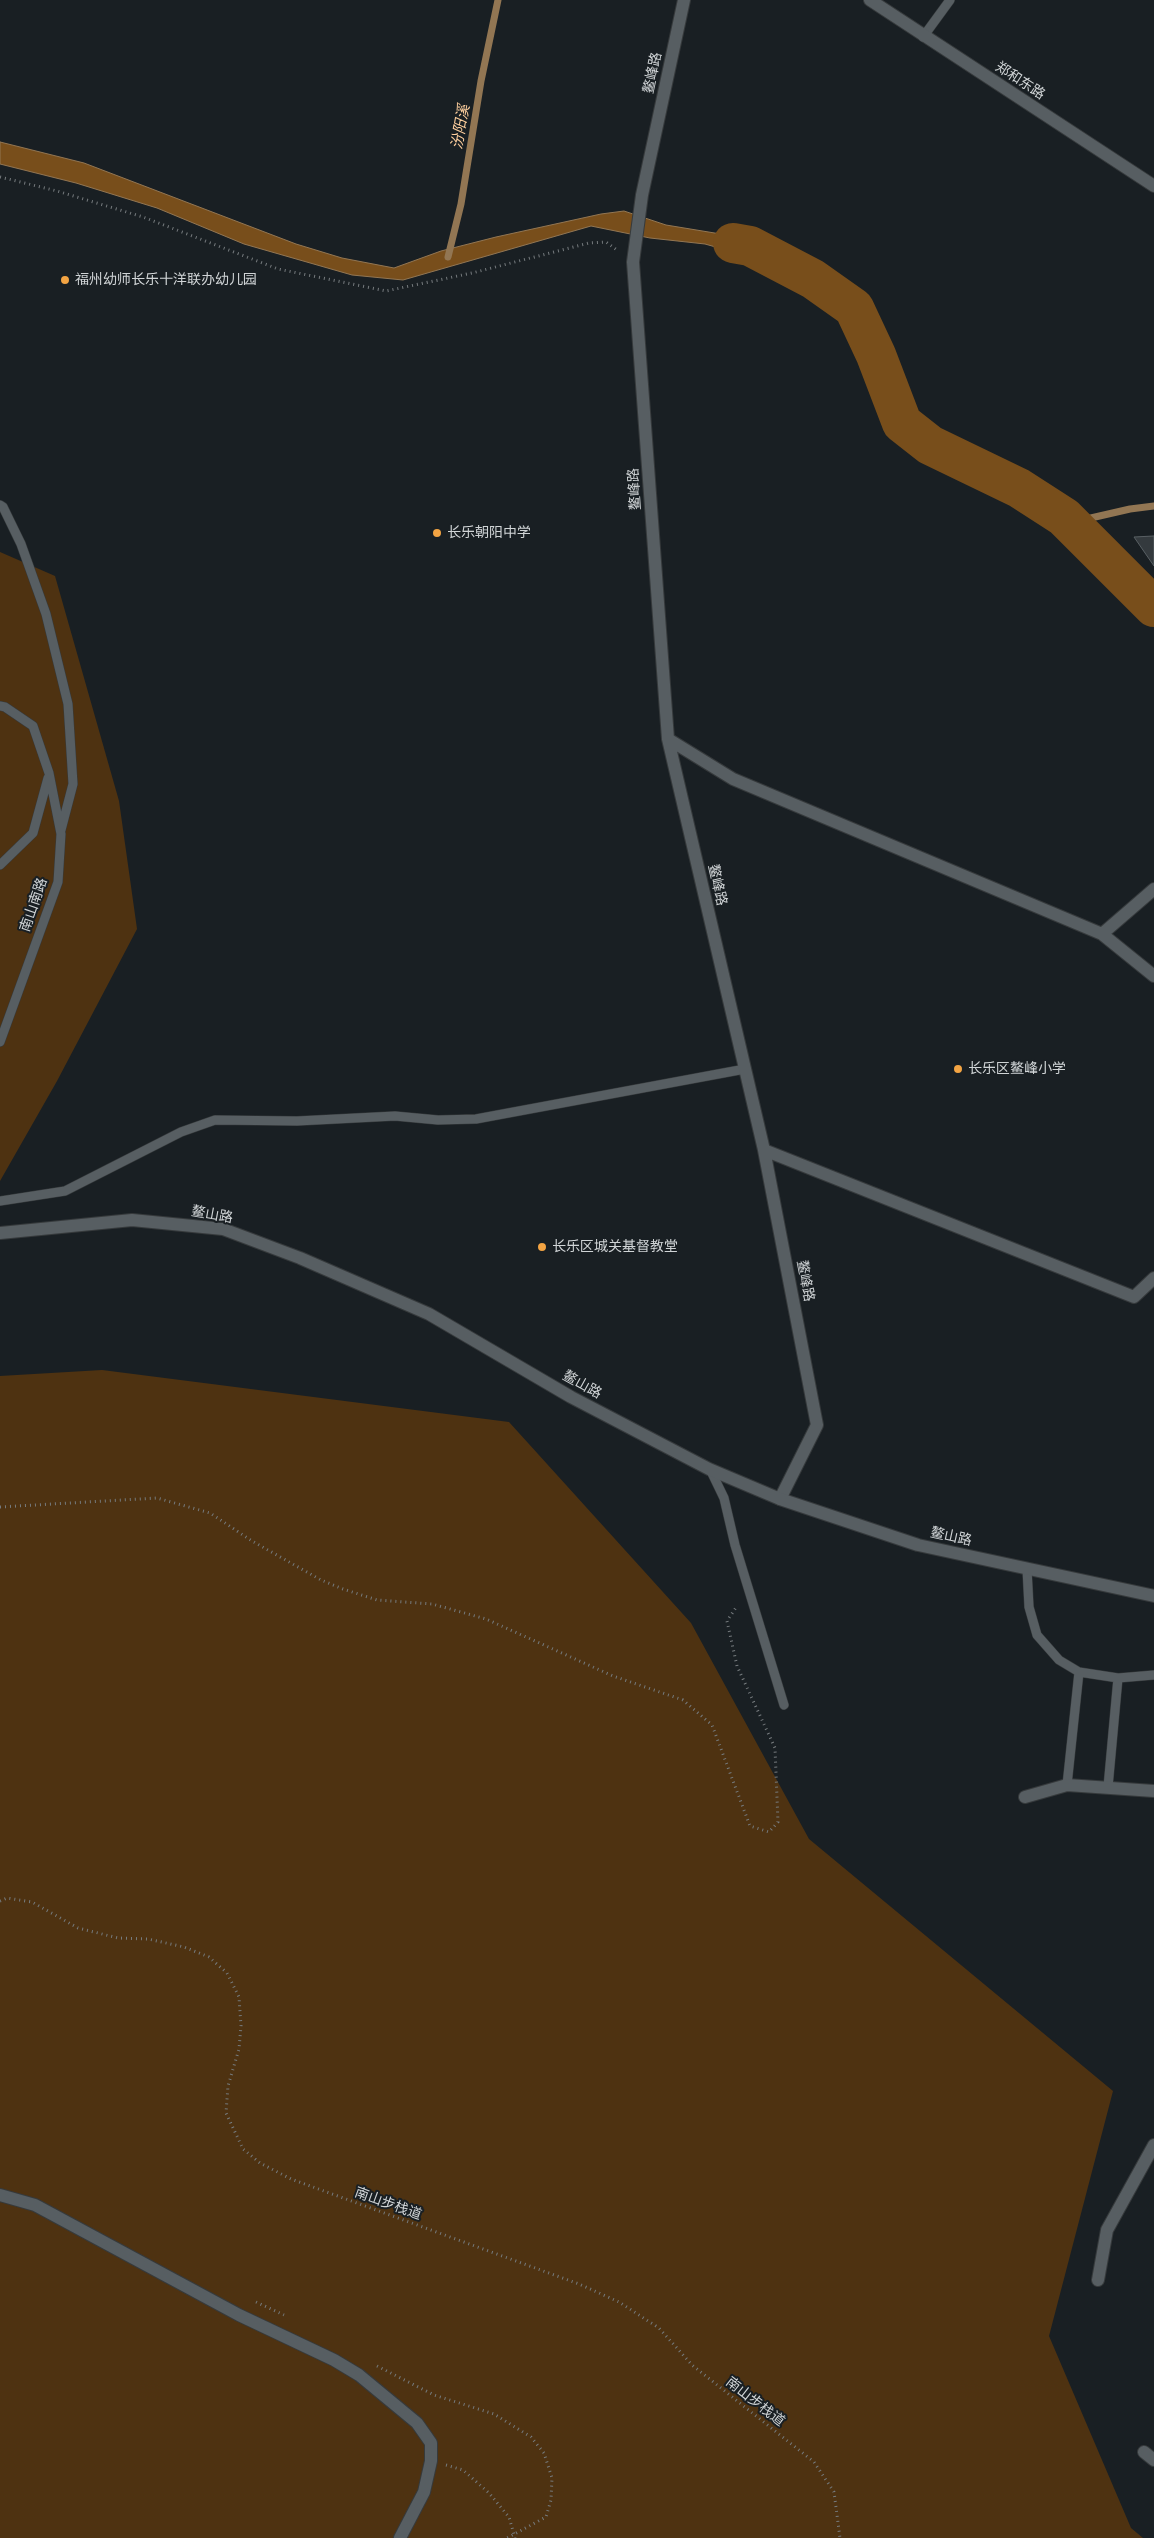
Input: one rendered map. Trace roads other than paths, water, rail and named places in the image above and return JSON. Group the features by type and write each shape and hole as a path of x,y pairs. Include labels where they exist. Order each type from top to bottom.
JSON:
{"street":[{"name":"鳌峰路","path":"684,0 640,210 634,257 668,739 764,1150 817,1425 780,1499"},
{"name":"郑和东路","path":"870,0 1154,186"},
{"path":"668,739 733,779 1102,934 1154,976"},
{"path":"1102,934 1154,889"},
{"path":"764,1150 1134,1297 1154,1278"},
{"name":"鳌山路","path":"0,1232 132,1220 223,1229 300,1258 429,1314 571,1396 710,1469 780,1499 918,1545 1154,1596"},
{"path":"1025,1797 1067,1785 1154,1791"},
{"path":"1098,2280 1108,2230 1154,2145"},
{"path":"0,2194 35,2204 239,2315 334,2360 359,2375 417,2423 431,2443 431,2461 424,2492 400,2538"}],"lane":[{"path":"924,37 950,0"},
{"path":"0,505 3,507 21,544 46,614 68,704 73,784 60,834"},
{"name":"南山南路","path":"0,706 5,707 33,726 49,773 60,834 58,882 0,1042"},
{"path":"0,864 33,833 49,773"},
{"path":"0,1201 65,1191 181,1132 215,1120 297,1121 395,1116 438,1120 476,1119 745,1069"},
{"path":"710,1469 724,1498 784,1705"},
{"path":"1027,1569 1029,1607 1037,1635 1059,1660 1078,1672 1118,1678 1154,1675"},
{"path":"1067,1785 1078,1672"},
{"path":"1108,1788 1118,1678"}],"waterway":[{"name":"汾阳溪","path":"448,257 461,204 481,81 498,0"},
{"path":"733,243 750,246 813,279 854,308 876,355 902,423 930,445 1019,488 1064,517 1154,607"},
{"path":"1069,523 1130,509 1154,506"}],"place":[{"name":"福州幼师长乐十洋联办幼儿园","path":"65,280"},
{"name":"长乐朝阳中学","path":"437,533"},
{"name":"长乐区鳌峰小学","path":"958,1069"},
{"name":"长乐区城关基督教堂","path":"542,1247"}]}
